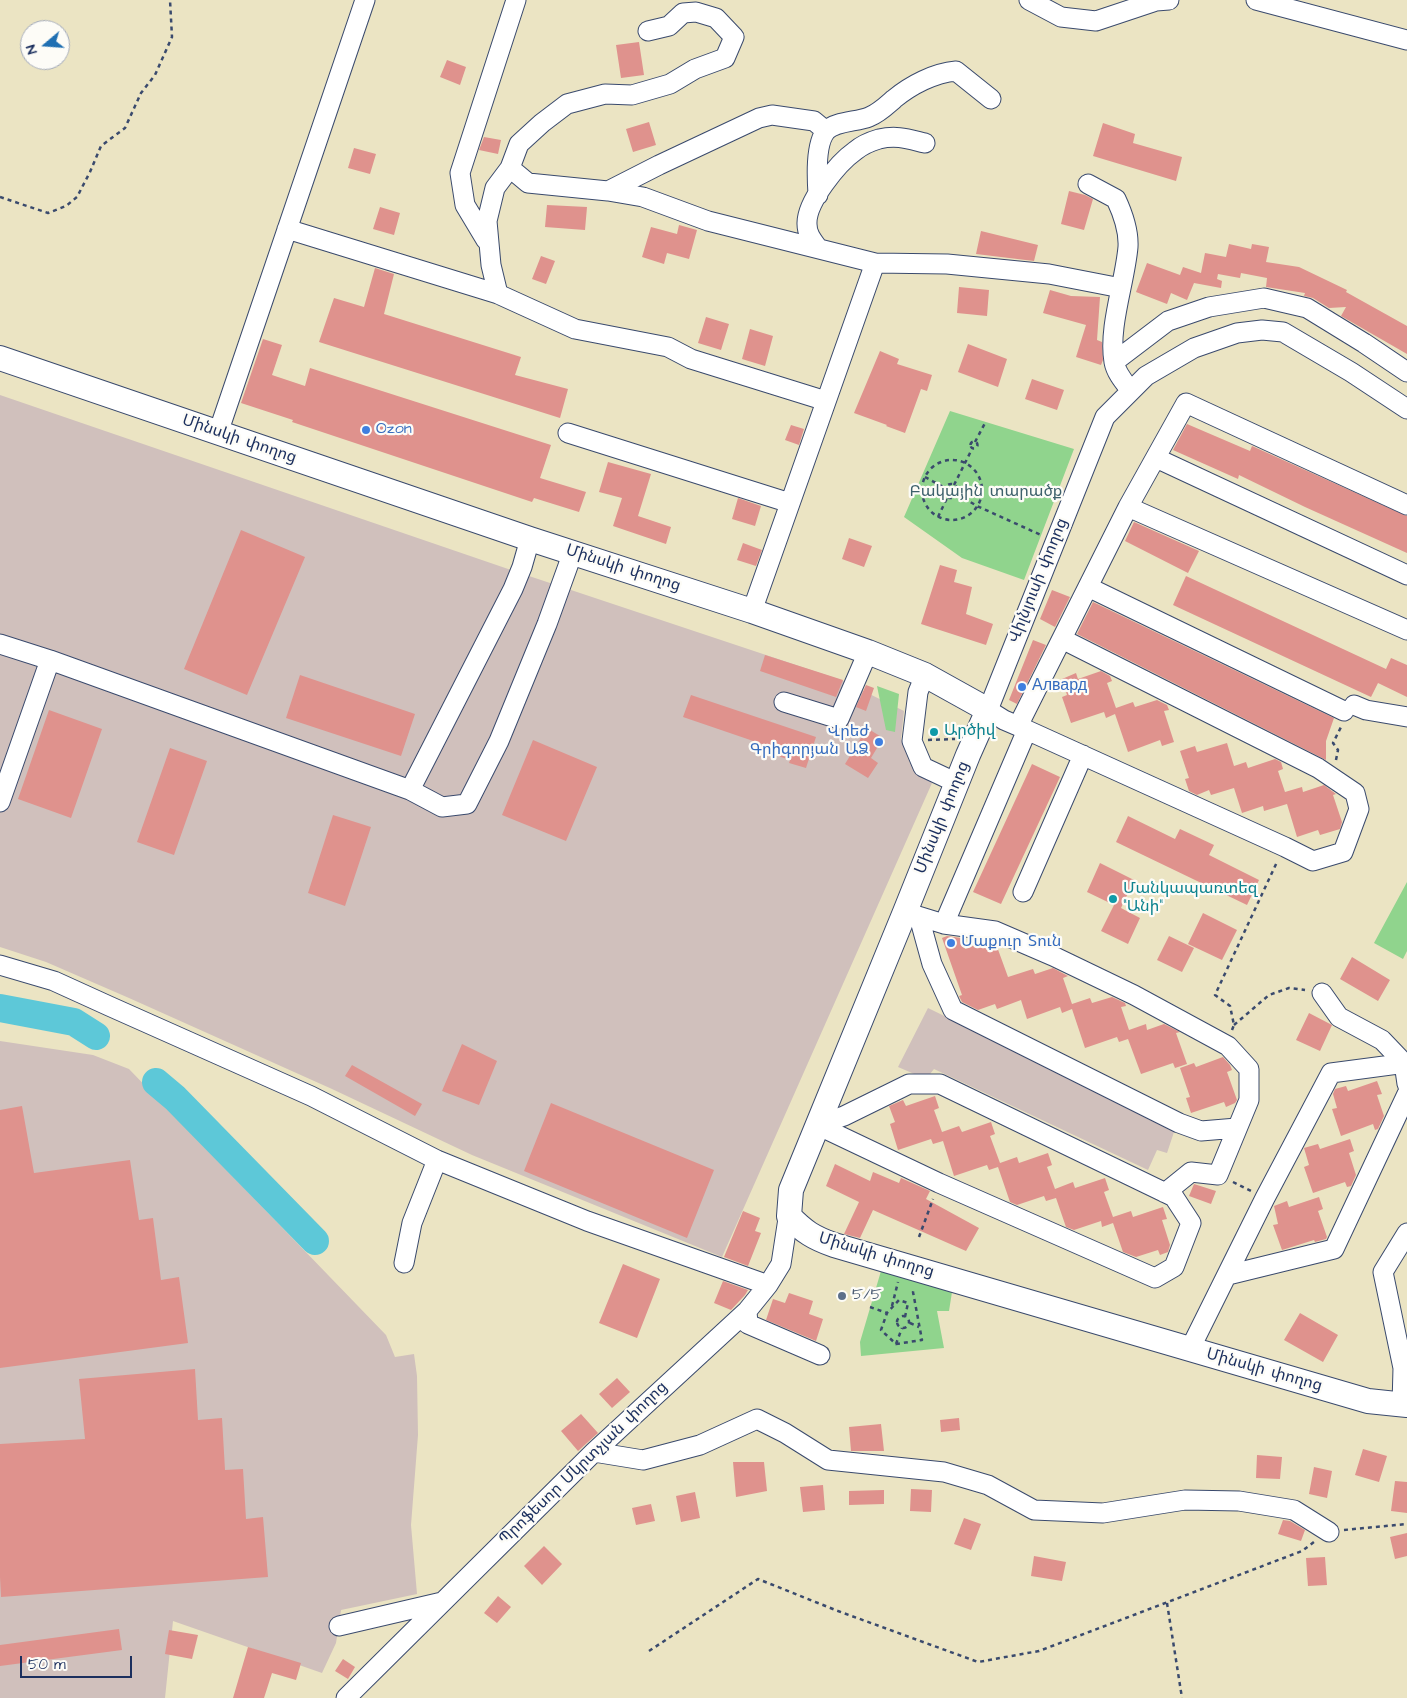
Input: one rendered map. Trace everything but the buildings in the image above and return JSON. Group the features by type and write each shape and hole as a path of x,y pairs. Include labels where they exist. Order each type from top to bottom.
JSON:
{"main road":[{"name":"Մինսկի փողոց","path":"0,358 530,539 752,611 868,652 925,675 988,710 957,783 912,915 817,1125 791,1190 789,1216 816,1239 908,1273 1190,1349 1368,1401 1405,1405"}],"street":[{"path":"218,433 365,0"},
{"path":"489,246 465,205 460,173 516,0"},
{"path":"1029,0 1061,17 1096,21 1156,1 1169,0"},
{"path":"1256,0 1407,40"},
{"path":"498,294 491,265 486,221 495,188 510,168 519,144 542,122 567,104 605,94 632,95 670,84 695,69 725,58 734,37 716,18 696,12 683,13 669,26 648,30"},
{"path":"818,195 816,170 820,145 826,131 840,124 870,117 885,108 909,88 943,72 956,71 992,99"},
{"path":"608,191 759,118 772,115 814,121 826,131"},
{"path":"818,248 808,234 807,222 812,204 841,163 856,150 878,140 897,136 925,143"},
{"path":"510,168 528,183 643,196 708,221 875,263 947,264 1049,274 1121,288"},
{"path":"1088,184 1116,198 1126,221 1128,246 1113,337 1114,362 1120,376 1131,391"},
{"path":"287,229 498,294 575,329 668,347 691,359 826,401"},
{"path":"752,611 875,263"},
{"path":"1114,362 1168,321 1208,307 1264,298 1307,308 1364,342 1407,372"},
{"name":"Վիլնյուսի փողոց","path":"988,710 1105,417 1146,376 1194,348 1237,334 1262,330 1284,332 1351,372 1407,409"},
{"path":"944,924 1023,728 1062,639 1128,507 1186,403 1407,505"},
{"path":"568,433 790,503"},
{"path":"1156,458 1407,575"},
{"path":"1128,507 1407,630"},
{"path":"410,790 514,589 530,539"},
{"path":"0,644 50,660 410,790 442,806 467,804 499,741 547,624 573,552"},
{"path":"1088,587 1349,708 1407,717"},
{"path":"988,710 1004,720 1285,846 1313,861 1343,852 1359,809 1355,793 1318,768 1062,639"},
{"path":"784,702 838,719 868,652"},
{"path":"0,802 50,660"},
{"path":"925,675 918,692 912,741 922,767 957,783"},
{"path":"1024,892 1083,755"},
{"path":"912,915 944,924 995,931 1134,995 1226,1045 1249,1069 1249,1100 1218,1175 1191,1172 1165,1192"},
{"path":"912,915 953,1010 1179,1123 1201,1131 1237,1128"},
{"path":"0,965 54,981 94,998 311,1096 436,1160 587,1220 768,1285"},
{"path":"1322,993 1339,1017 1382,1040 1406,1063 1407,1084"},
{"path":"1190,1349 1331,1073 1406,1063"},
{"path":"910,1084 940,1084 1165,1192 1174,1197 1191,1223 1174,1267 1155,1278 939,1183 817,1125 844,1116 910,1084"},
{"path":"1228,1275 1334,1249 1407,1094"},
{"path":"404,1263 412,1223 436,1160"},
{"name":"Պրոֆեսոր Մկրտչյան փողոց","path":"346,1698 594,1452 747,1311 768,1285 780,1264 789,1212"},
{"path":"1405,1405 1405,1366 1383,1272 1407,1233"},
{"path":"747,1311 748,1324 820,1354"},
{"path":"594,1452 643,1460 700,1445 757,1419 786,1433 828,1460 944,1472 988,1485 1034,1510 1103,1513 1185,1500 1238,1501 1294,1510 1329,1532"},
{"path":"339,1626 443,1601"}],"path":[{"path":"0,197 48,213 66,206 77,197 90,172 100,146 125,128 141,93 155,75 172,37 170,0"},
{"path":"954,484 972,449 977,447 976,442 985,423"},
{"path":"955,461 964,463 976,474 980,481 980,498 977,506 971,513 955,520 946,520 938,517 931,512 923,498 922,490 925,477 939,463 955,461"},
{"path":"925,477 945,488"},
{"path":"945,488 950,484 954,484"},
{"path":"954,484 958,490 957,494"},
{"path":"945,488 945,494 948,496"},
{"path":"957,494 977,506 1055,542"},
{"path":"948,496 951,497 957,494"},
{"path":"938,517 948,496"},
{"path":"1332,776 1338,750 1333,743 1349,708"},
{"path":"912,741 956,739"},
{"path":"1234,1025 1230,1006 1215,995 1285,846"},
{"path":"1226,1045 1234,1025 1269,995 1289,988"},
{"path":"1218,1175 1266,1198"},
{"path":"919,1237 939,1183"},
{"path":"896,1344 922,1340 908,1273"},
{"path":"892,1307 908,1273"},
{"path":"905,1316 912,1292"},
{"path":"896,1344 881,1330 887,1313 899,1300 908,1303"},
{"path":"870,1307 887,1313"},
{"path":"905,1316 909,1319 910,1323 919,1328"},
{"path":"902,1328 899,1326 898,1321 905,1316"},
{"path":"902,1328 906,1328 910,1323"},
{"path":"896,1344 902,1328"},
{"path":"649,1651 758,1579 838,1611 978,1662 1039,1651 1302,1551 1329,1532 1407,1524"},
{"path":"1167,1603 1182,1698"}],"shaded area":[{"path":"0,395 514,571 841,680 904,711 901,739 910,763 932,783 722,1257 472,1155 332,1089 129,998 46,962 0,947"},
{"path":"928,1008 1175,1129 1167,1153 1157,1150 1148,1170 934,1069 926,1079 898,1067"},
{"path":"0,1041 93,1055 129,1069 386,1335 395,1357 414,1354 417,1376 418,1435 411,1525 417,1594 341,1610 336,1643 322,1673 173,1621 165,1698 0,1698"}],"green space":[{"name":"Բակային տարածք","path":"950,411 1074,449 1024,580 962,558 904,517"},
{"path":"877,686 899,694 895,732 886,730"},
{"path":"1407,882 1407,951 1403,959 1374,943"},
{"path":"881,1271 952,1292 949,1311 937,1311 944,1348 861,1356 860,1342"}],"waterway":[{"path":"0,1008 74,1022 96,1036"},
{"path":"156,1082 175,1098 315,1241"}],"place":[{"name":"Ozon","path":"366,430"},
{"name":"Алвард","path":"1022,687"},
{"name":"Արծիվ","path":"934,732"},
{"name":"Վրեժ Գրիգորյան ԱՁ","path":"879,742"},
{"name":"Մանկապառտեզ \"Անի\"","path":"1113,899"},
{"name":"Մաքուր Տուն","path":"951,943"},
{"name":"5/5","path":"842,1296"}]}
